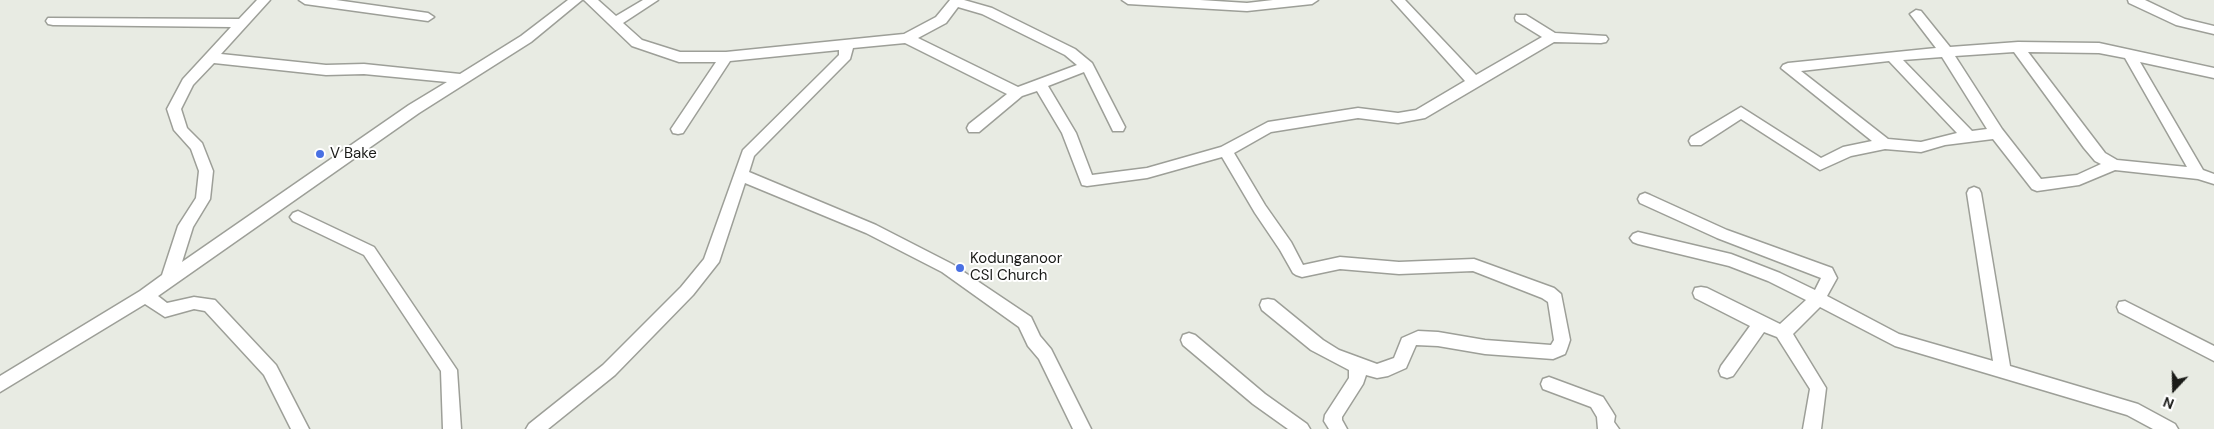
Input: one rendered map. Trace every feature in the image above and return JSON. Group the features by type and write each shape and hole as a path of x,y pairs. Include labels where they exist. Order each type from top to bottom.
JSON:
{"street":[{"path":"169,279 186,226 203,200 206,171 197,147 180,130 174,109 188,82 264,0"},
{"path":"306,0 428,17"},
{"path":"0,385 146,296 414,109 526,39 576,0"},
{"path":"590,0 637,43 659,52 689,58 726,57 907,38 941,20 957,1 987,11 1070,52 1087,66 1118,127"},
{"path":"614,22 652,0"},
{"path":"1128,0 1286,4 1312,0"},
{"path":"1398,0 1475,83"},
{"path":"2134,0 2181,22 2214,30"},
{"path":"1916,14 1946,52 1997,133 2037,185 2079,180 2114,166 2198,174 2214,179"},
{"path":"1520,18 1552,36 1601,39"},
{"path":"53,21 241,23"},
{"path":"1040,85 1070,133 1088,181 1146,173 1226,151 1268,127 1358,113 1398,118 1420,114 1552,36"},
{"path":"907,38 1017,93"},
{"path":"535,429 609,370 687,291 711,262 748,154 828,74 844,56 847,44"},
{"path":"2018,47 2089,144 2100,156 2114,166"},
{"path":"1885,144 1788,68 1892,56 2018,47 2099,48 2214,74"},
{"path":"2129,54 2198,174"},
{"path":"1892,56 1969,137"},
{"path":"678,129 726,57"},
{"path":"211,58 326,70 364,69 462,79"},
{"path":"974,128 1017,93 1087,66"},
{"path":"1696,141 1741,112 1820,166 1848,150 1885,144 1922,147 1945,140 1997,133"},
{"path":"1226,151 1260,209 1286,246 1298,269 1302,272 1340,263 1398,268 1474,265 1541,289 1555,299 1562,340 1559,349 1553,352 1418,338 1408,343 1400,363 1388,369 1377,371 1358,366 1317,345 1268,305"},
{"path":"741,175 870,229 938,264 1025,322 1034,341 1045,354 1082,429"},
{"path":"1974,193 2003,371"},
{"path":"1645,199 1722,234 1826,272 1829,278 1818,299 1786,330 1782,331"},
{"path":"298,217 369,252 449,370 452,429"},
{"path":"1638,238 1731,260 1774,277 1895,340 2132,408 2168,429"},
{"path":"1701,293 1762,324 1782,331 1818,388 1812,429"},
{"path":"146,296 165,310 194,303 209,305 270,370 300,429"},
{"path":"2125,308 2214,354"},
{"path":"1727,371 1762,324"},
{"path":"1188,340 1259,399 1301,429"},
{"path":"1338,429 1333,421 1334,415 1357,379 1358,366"},
{"path":"1549,384 1596,402 1606,416 1605,426 1610,429"}],"place":[{"name":"V Bake","path":"320,154"},
{"name":"Kodunganoor CSI Church","path":"960,268"}]}
